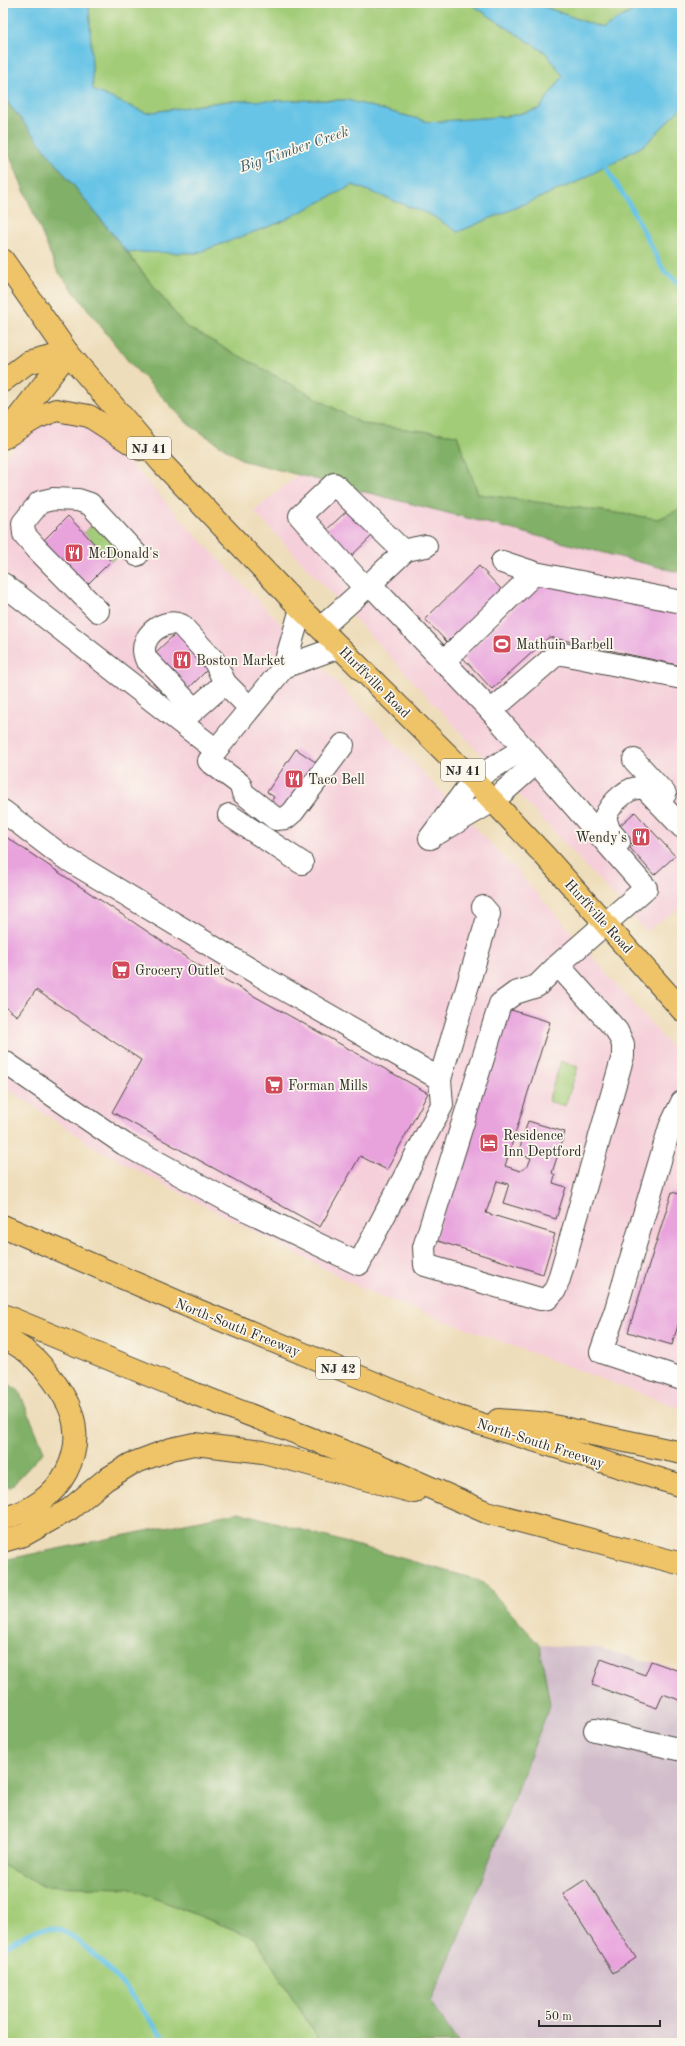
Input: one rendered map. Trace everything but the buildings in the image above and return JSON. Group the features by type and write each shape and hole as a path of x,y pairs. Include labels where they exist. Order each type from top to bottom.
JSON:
{"main road":[{"name":"NJ 41","path":"3,260 68,353"},
{"path":"3,381 27,363 68,353"},
{"path":"3,437 68,353"},
{"name":"Hurffville Road","path":"68,353 162,463 301,609 493,801 606,923 682,1010"},
{"path":"3,437 36,418 56,410 89,416 162,463"},
{"name":"North-South Freeway","path":"3,1226 197,1310 455,1416 682,1486"},
{"path":"3,1315 180,1388 374,1463 486,1512"},
{"path":"3,1336 27,1352 60,1390 64,1396 73,1420 76,1438 73,1458 66,1473 49,1496 29,1508 3,1518"},
{"path":"455,1416 539,1423 682,1453"},
{"path":"3,1541 24,1535 70,1509 105,1480 131,1464 171,1449 194,1444 263,1452 682,1564"}],"lane":[{"path":"404,552 334,484 300,516 491,711 529,756 653,887"},
{"path":"98,611 24,534 23,523 40,502 53,499 78,500 90,504 137,555"},
{"path":"321,628 368,587 404,552 426,546"},
{"path":"502,562 535,573 682,602"},
{"path":"444,662 535,573"},
{"path":"3,584 187,716"},
{"path":"250,708 225,682 215,662 181,625 174,622 167,622 158,627 148,637 144,649 146,659 187,716 216,750 284,667 301,609"},
{"path":"284,667 339,646"},
{"path":"491,711 558,653 682,678"},
{"path":"187,716 225,682"},
{"path":"209,761 276,819 286,818 293,812 343,744"},
{"path":"529,756 493,801 430,838 473,780 529,756"},
{"path":"634,760 682,812"},
{"path":"653,887 609,830 605,817 608,810 632,788 641,787 646,789 682,827"},
{"path":"3,811 62,856 278,986 440,1080"},
{"path":"229,815 302,863"},
{"path":"558,965 617,1031 623,1044 623,1056 559,1279 555,1290 548,1298 540,1299 424,1265 424,1247 500,1004 515,993 537,986 558,965 606,923 653,887"},
{"path":"3,1061 124,1144 232,1203 359,1264 442,1105 440,1080 489,914 483,907"},
{"path":"682,1102 676,1134 601,1352 682,1379"},
{"path":"595,1730 682,1750"}],"shaded area":[{"path":"78,419 104,434 191,530 520,874 682,1059 682,1409 371,1293 99,1150 3,1086 3,460 13,447 41,421"},
{"path":"298,475 682,573 682,905 675,912 646,931 254,511"},
{"path":"540,1645 600,1648 682,1672 682,2043 458,2043 430,2001 458,1940 550,1705"}],"green space":[{"path":"3,3 8,103 185,326 363,424 457,435 478,494 659,519 682,508 682,573 244,461 188,424 128,361 57,270 9,154 3,125"},
{"path":"89,3 469,3 546,53 563,76 539,109 510,116 429,122 347,100 228,101 146,113 93,90"},
{"path":"534,3 654,3 645,4 602,28"},
{"path":"682,107 682,508 659,519 478,494 457,435 363,424 185,326 127,252 197,253 281,222 353,185 431,215 458,232 579,181 646,144"},
{"path":"98,520 124,550 111,561 84,533"},
{"path":"561,1061 578,1067 565,1106 548,1101"},
{"path":"3,1380 19,1391 44,1451 11,1487 3,1487"},
{"path":"239,1512 482,1581 540,1645 550,1705 458,1940 430,2001 458,2043 321,2043 255,1938 129,1888 42,1886 3,1865 3,1560"},
{"path":"3,1865 42,1886 129,1888 255,1938 321,2043 3,2043"}],"water":[{"name":"Big Timber Creek","path":"3,3 89,3 93,90 146,113 228,101 347,100 429,122 510,116 539,109 563,76 546,53 469,3 534,3 602,28 645,4 682,3 682,107 646,144 579,181 458,232 431,215 353,185 281,222 197,253 127,252 8,103"}],"waterway":[{"path":"603,162 631,207 664,271 682,286"},
{"path":"3,1948 21,1937 42,1929 56,1929 68,1934 84,1946 108,1968 138,2004 167,2043"}],"place":[{"name":"McDonald's","path":"74,553"},
{"name":"Mathuin Barbell","path":"502,644"},
{"name":"Boston Market","path":"182,660"},
{"name":"Taco Bell","path":"294,779"},
{"name":"Wendy's","path":"641,837"},
{"name":"Grocery Outlet","path":"121,970"},
{"name":"Forman Mills","path":"274,1085"},
{"name":"Residence Inn Deptford","path":"489,1143"}]}
